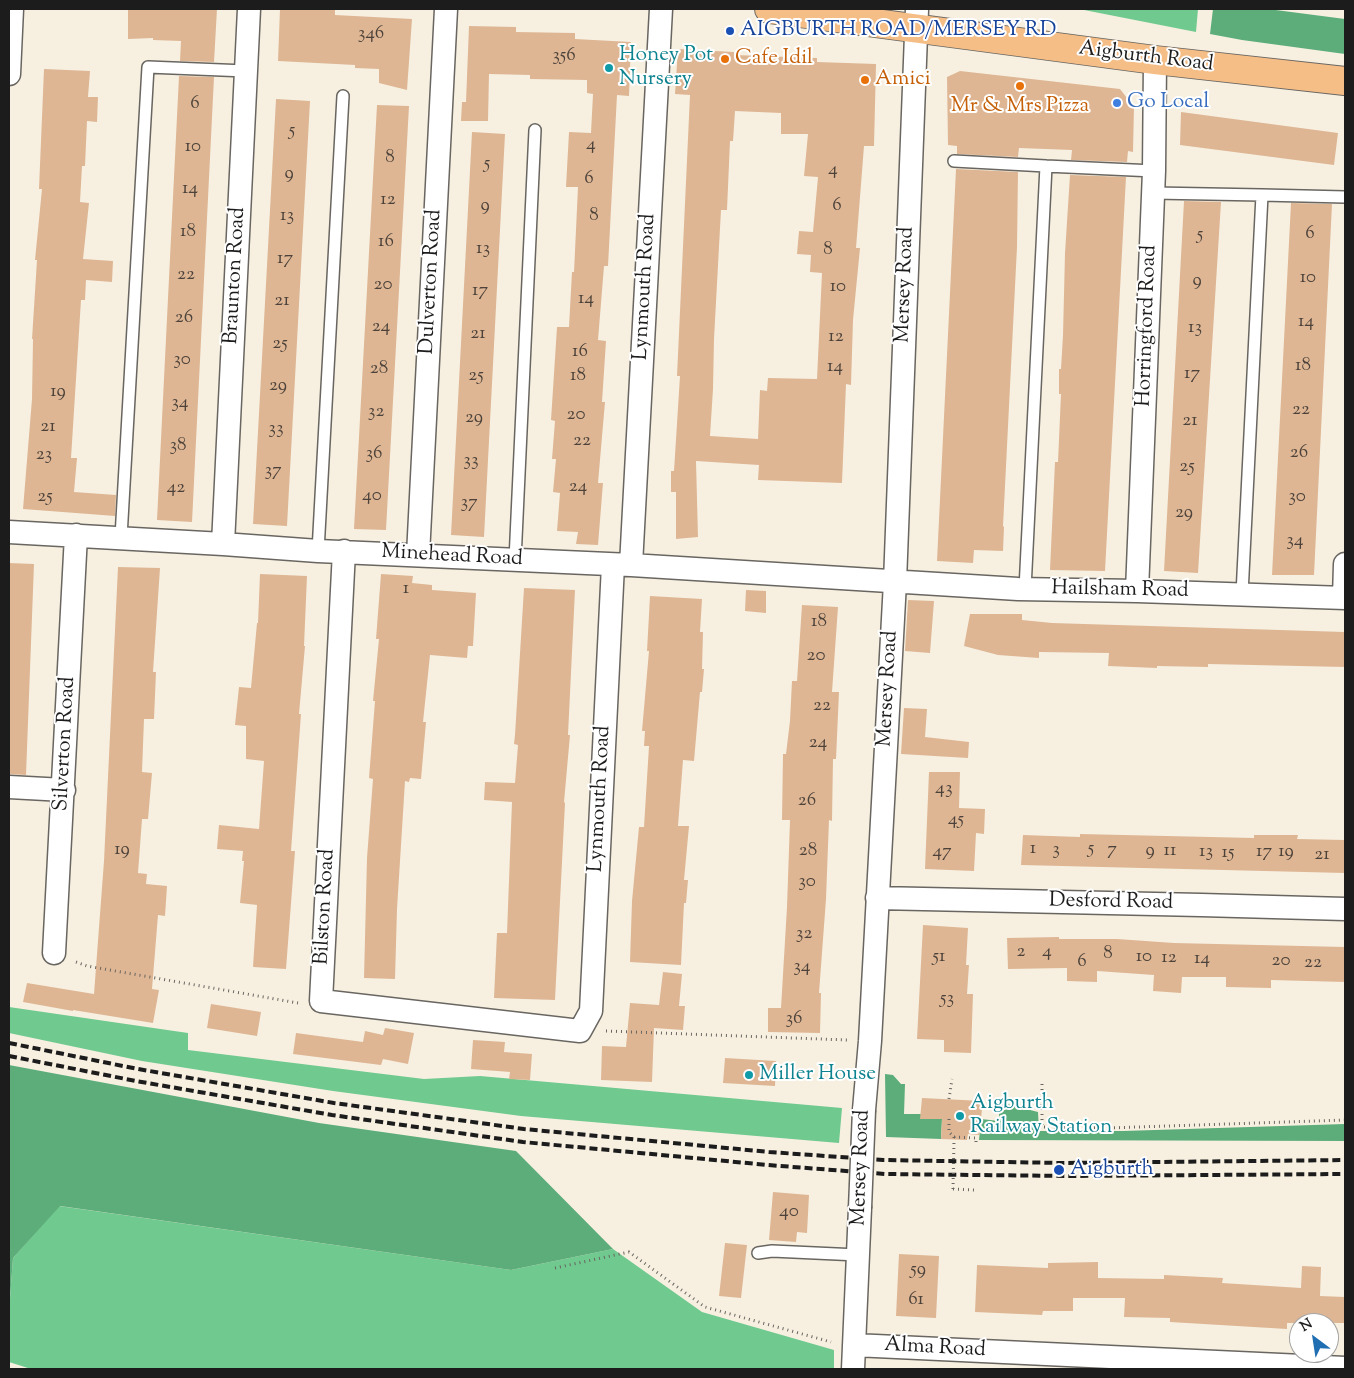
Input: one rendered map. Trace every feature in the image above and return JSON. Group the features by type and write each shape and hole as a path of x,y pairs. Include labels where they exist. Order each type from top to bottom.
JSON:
{"highway":[{"name":"Aigburth Road","path":"769,9 917,18 1154,60 1345,81"}],"street":[{"path":"9,74 12,9"},
{"name":"Braunton Road","path":"222,544 249,9"},
{"name":"Dulverton Road","path":"418,555 446,9"},
{"name":"Lynmouth Road","path":"580,1031 591,1012 661,9"},
{"name":"Mersey Road","path":"853,1369 864,1110 870,1041 895,582 917,18"},
{"name":"Horringford Road","path":"1137,591 1154,182 1154,60"},
{"name":"Minehead Road","path":"9,532 318,551 622,565 895,582"},
{"name":"Silverton Road","path":"54,953 76,535"},
{"name":"Bilston Road","path":"321,1002 344,552"},
{"path":"1345,564 1345,598"},
{"name":"Hailsham Road","path":"895,582 1025,589 1345,598"},
{"path":"9,787 64,790"},
{"name":"Desford Road","path":"877,898 1191,904 1345,910"},
{"path":"321,1002 580,1031"},
{"name":"Alma Road","path":"854,1346 1345,1368"}],"lane":[{"path":"121,538 148,67 246,71"},
{"path":"318,551 344,96"},
{"path":"515,560 535,130"},
{"path":"954,161 1046,166 1262,195 1345,197"},
{"path":"1025,589 1046,166"},
{"path":"1242,594 1262,195"},
{"path":"758,1253 772,1251 858,1255"}],"path":[{"path":"54,953 87,966 174,982 302,1004 321,1002"},
{"path":"580,1031 870,1041"},
{"path":"949,1099 952,1079"},
{"path":"1042,1084 1042,1127 1108,1128 1345,1120"},
{"path":"949,1119 950,1132 954,1138 953,1189 974,1190"},
{"path":"954,1138 976,1138 976,1144"},
{"path":"555,1268 629,1252 705,1307 833,1343 854,1346"}],"green space":[{"path":"1079,9 1198,9 1196,32"},
{"path":"1213,9 1268,9 1345,19 1345,54 1210,34"},
{"path":"9,1007 188,1033 188,1050 424,1079 480,1076 842,1108 839,1143 521,1116 333,1091 142,1061 9,1033"},
{"path":"9,1065 319,1123 516,1151 613,1249 511,1270 60,1206 13,1258 9,1312"},
{"path":"885,1074 893,1075 901,1084 905,1084 904,1114 921,1114 921,1119 942,1119 941,1139 886,1137"},
{"path":"999,1102 1038,1112 1039,1131 1123,1131 1345,1124 1345,1141 979,1140 981,1119 999,1121"},
{"path":"59,1206 511,1270 613,1249 702,1312 834,1350 834,1369 31,1369 9,1362 9,1312 13,1258"}],"building":[{"path":"128,9 217,9 214,62 180,61 181,41 153,40 153,38 128,39"},
{"path":"280,9 335,9 335,15 412,19 407,90 379,83 379,69 355,68 355,65 278,61"},
{"path":"469,26 516,27 516,32 575,33 575,39 631,42 629,96 617,95 608,266 604,266 598,340 606,341 602,402 605,402 598,483 603,483 598,545 576,544 578,532 557,531 560,493 553,492 556,459 552,459 555,421 551,420 557,327 569,327 572,272 574,272 578,187 566,187 569,132 591,133 593,94 587,93 587,80 530,79 530,75 489,74 488,121 461,121 462,102 466,102"},
{"path":"678,49 734,52 734,55 817,58 817,62 876,64 874,146 864,146 856,248 860,248 853,320 851,385 846,384 842,483 758,480 759,465 696,461 698,537 676,539 676,492 671,492 671,471 674,471 680,376 677,376 690,95 675,94","holes":["735,111 781,113 781,134 808,134 804,176 818,177 813,232 799,231 797,254 811,255 810,272 822,273 817,379 768,378 767,391 760,390 758,439 710,436 721,210 727,210 730,141 733,141"]},
{"path":"44,69 90,71 88,97 98,97 97,122 87,121 85,166 82,166 80,202 89,203 83,259 113,261 112,282 86,280 85,300 81,300 71,458 77,458 74,492 116,495 115,516 23,509 32,399 32,339 37,260 35,260 42,189 39,189"},
{"path":"960,71 1120,89 1134,107 1133,152 1128,151 1127,162 1071,160 1072,150 1019,148 1018,157 957,154 957,146 948,145 947,77"},
{"path":"179,76 214,77 192,522 157,520"},
{"path":"276,99 310,101 287,526 253,524"},
{"path":"377,105 409,106 386,530 354,529"},
{"path":"1181,112 1338,133 1334,165 1180,145"},
{"path":"472,132 505,134 484,537 451,535"},
{"path":"956,169 1018,172 1017,247 1003,551 974,550 973,563 937,561"},
{"path":"1070,175 1126,177 1105,571 1050,570 1055,462 1058,462 1061,394 1059,394 1059,369 1061,369 1063,335 1065,253"},
{"path":"1184,201 1221,202 1198,573 1164,571"},
{"path":"1291,203 1332,204 1314,575 1272,575"},
{"path":"9,563 34,564 26,775 9,774"},
{"path":"118,567 160,568 153,672 156,672 154,719 144,719 142,772 152,773 148,819 142,819 138,873 147,874 146,884 167,886 165,916 158,915 152,989 159,990 153,1023 23,1002 27,983 94,994 104,861"},
{"path":"260,574 307,576 305,646 291,851 295,851 286,969 253,967 257,905 240,903 244,861 242,861 243,851 217,849 219,825 259,829 264,761 246,759 246,726 235,725 239,687 251,688 258,623"},
{"path":"381,574 413,576 412,583 432,585 432,590 476,593 473,646 468,646 467,658 430,655 423,722 426,722 421,779 410,778 409,782 405,781 397,909 395,979 364,978 367,858 373,779 369,778 375,701 373,701 379,639 376,639"},
{"path":"524,588 575,590 568,735 570,735 564,802 555,1000 494,998 497,933 507,933 512,802 484,800 485,782 515,783 518,745 514,744"},
{"path":"746,590 766,591 766,613 745,611"},
{"path":"650,596 702,599 700,632 703,632 702,669 704,669 702,692 700,692 694,761 683,760 678,826 689,826 684,880 688,880 686,903 684,903 681,965 630,962 632,901 639,827 644,827 649,746 644,746 645,731 642,731 649,651 647,651"},
{"path":"908,600 934,601 930,653 905,651"},
{"path":"802,605 838,607 832,692 839,692 836,759 833,759 832,821 829,820 826,899 819,993 821,993 820,1033 768,1032 768,1008 781,1008 790,820 782,820 783,754 786,754 792,681 797,681"},
{"path":"970,614 1022,614 1022,620 1052,623 1345,632 1345,667 1208,664 1208,667 1157,666 1157,668 1108,666 1109,653 1039,652 1039,658 998,655 964,646"},
{"path":"904,708 927,709 925,737 969,742 968,758 901,754"},
{"path":"929,772 960,772 959,808 985,809 984,834 976,833 974,871 925,869"},
{"path":"1080,834 1254,838 1254,835 1298,835 1297,839 1345,840 1345,873 1021,865 1023,835 1080,837"},
{"path":"923,925 968,928 966,965 969,965 967,994 973,994 971,1053 944,1052 944,1040 917,1039"},
{"path":"1059,937 1059,939 1117,939 1174,943 1345,947 1345,982 1271,980 1271,988 1226,987 1226,977 1182,977 1181,993 1153,991 1154,975 1097,971 1097,982 1067,981 1067,968 1008,969 1007,938"},
{"path":"663,972 682,974 679,1006 685,1006 683,1030 654,1028 652,1082 601,1080 602,1046 626,1047 630,1003 659,1005"},
{"path":"211,1004 261,1012 257,1036 207,1028"},
{"path":"385,1028 414,1033 408,1064 383,1059 381,1065 293,1054 296,1033 363,1042 365,1031 383,1035"},
{"path":"473,1040 505,1042 504,1052 532,1054 530,1080 509,1079 510,1072 471,1069"},
{"name":"Miller House","path":"725,1058 776,1061 775,1086 723,1083"},
{"name":"Aigburth Railway Station","path":"922,1098 983,1101 979,1135 968,1134 967,1140 941,1139 942,1119 920,1119"},
{"path":"773,1192 809,1195 807,1233 797,1232 796,1242 769,1240"},
{"path":"725,1243 747,1245 741,1298 719,1296"},
{"path":"899,1254 939,1256 936,1318 896,1316"},
{"path":"1098,1262 1098,1278 1164,1279 1164,1275 1223,1278 1222,1283 1301,1288 1302,1266 1321,1267 1320,1296 1345,1297 1345,1323 1339,1323 1339,1313 1289,1313 1287,1329 1170,1322 1170,1318 1124,1317 1125,1298 1073,1298 1073,1311 1043,1311 1042,1315 975,1312 977,1265 1048,1268 1048,1263"}],"railway":[{"path":"9,1043 138,1069 334,1103 524,1129 769,1152 883,1160 1063,1163 1345,1160"},
{"path":"9,1056 136,1081 332,1115 523,1142 768,1165 885,1174 1069,1176 1345,1174"}],"place":[{"name":"AIGBURTH ROAD/MERSEY RD","path":"730,31"},
{"name":"Cafe Idil","path":"725,59"},
{"name":"Honey Pot Nursery","path":"609,68"},
{"name":"Amici","path":"865,80"},
{"name":"Mr & Mrs Pizza","path":"1020,86"},
{"name":"Go Local","path":"1117,103"},
{"name":"Miller House","path":"749,1075"},
{"name":"Aigburth Railway Station","path":"960,1116"},
{"name":"Aigburth","path":"1059,1170"}]}
